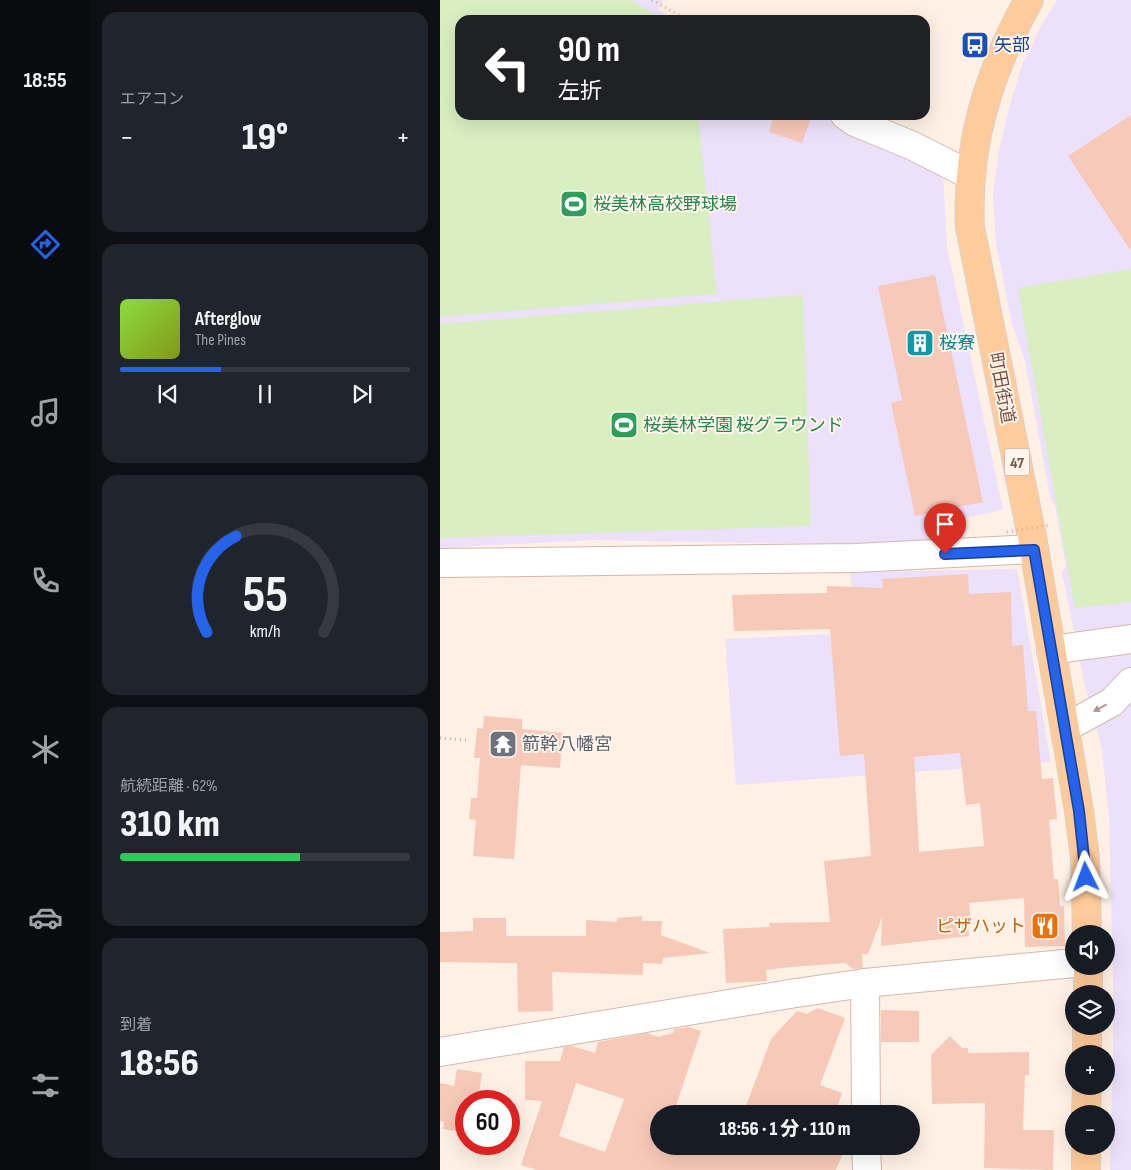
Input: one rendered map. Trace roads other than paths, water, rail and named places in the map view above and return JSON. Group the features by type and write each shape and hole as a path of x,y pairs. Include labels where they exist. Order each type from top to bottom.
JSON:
{"main road":[{"name":"町田街道","path":"1028,0 1009,35 992,74 980,114 970,175 969,203 973,245 1034,550 1065,728 1085,858 1087,925"},
{"path":"1086,1155 1086,1170"}],"street":[{"path":"852,120 913,146 970,175"},
{"path":"440,563 855,558 1034,550"},
{"path":"1051,650 1118,641 1131,675"},
{"path":"1065,728 1112,702 1131,682"},
{"path":"440,1052 866,983 1065,964"},
{"path":"866,983 866,1105"},
{"path":"866,1155 866,1170"}],"place":[{"name":"矢部","path":"975,45"},
{"name":"桜美林高校野球場","path":"574,204"},
{"name":"桜寮","path":"920,343"},
{"name":"桜美林学園 桜グラウンド","path":"624,425"},
{"name":"箭幹八幡宮","path":"503,744"},
{"name":"ピザハット","path":"1045,926"}]}
